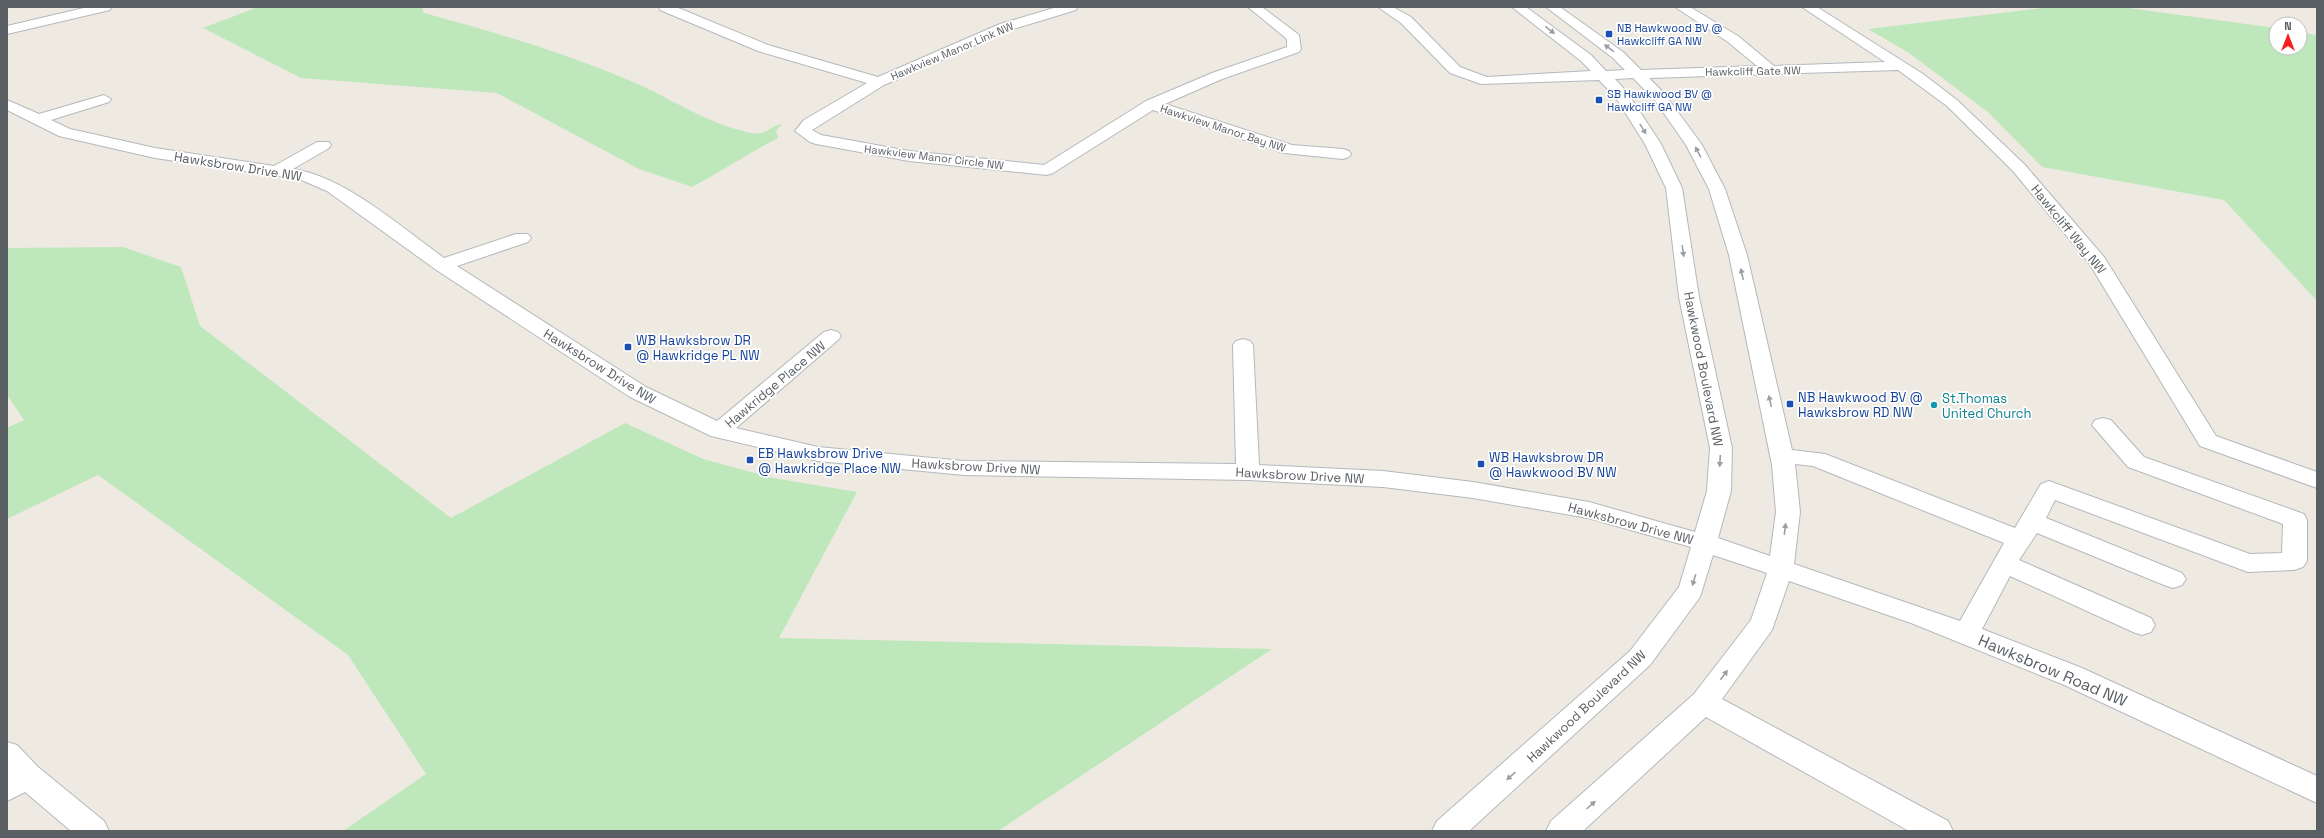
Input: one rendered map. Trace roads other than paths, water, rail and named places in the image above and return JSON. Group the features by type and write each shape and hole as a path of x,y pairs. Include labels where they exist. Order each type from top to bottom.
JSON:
{"street":[{"path":"7,30 105,7"},
{"path":"665,7 763,48 879,82"},
{"name":"Hawkview Manor Link NW","path":"879,82 1005,27 1071,7"},
{"name":"Hawkview Manor Circle NW","path":"879,82 808,123 803,131 816,139 910,156 1047,170 1151,104 1217,76 1294,49 1294,38 1254,7"},
{"name":"Hawkcliff Gate NW","path":"1384,7 1406,20 1455,70 1467,76 1486,81 1604,75 1901,66"},
{"name":"Hawkwood Boulevard NW","path":"1448,831 1640,658 1691,590 1719,491 1721,448 1689,297 1674,188 1653,144 1622,94 1604,75 1529,13 1518,7"},
{"path":"1552,7 1618,55 1639,74 1659,96 1694,145 1717,189 1738,255 1782,456 1788,512 1782,568 1763,623 1704,702 1562,831"},
{"path":"1682,7 1733,39 1772,71"},
{"name":"Hawkcliff Way NW","path":"1808,7 1901,66 1952,103 2019,168 2097,261 2208,441 2317,480"},
{"path":"38,119 104,99"},
{"name":"Hawksbrow Drive NW","path":"7,104 65,133 155,153 279,170 302,175 333,187 442,265 638,392 719,432 818,454 964,468 1248,472 1383,479 1473,490 1589,510 1705,543 1782,568"},
{"name":"Hawkview Manor Bay NW","path":"1151,104 1290,150 1343,154"},
{"path":"279,170 323,145"},
{"path":"442,265 522,238"},
{"name":"Hawkridge Place NW","path":"719,432 831,336"},
{"path":"1244,345 1248,472"},
{"path":"1966,634 2004,563 2026,531 2048,489 2248,563 2294,561 2295,520 2136,462 2103,425"},
{"path":"1782,456 1817,459 2026,531 2173,579"},
{"path":"2004,563 2142,625"},
{"name":"Hawksbrow Road NW","path":"1782,568 1966,634 2072,676 2317,790"},
{"path":"1704,702 1937,831"},
{"path":"7,754 17,782 93,831"}],"place":[{"name":"NB Hawkwood BV @ Hawkcliff GA NW","path":"1609,34"},
{"name":"SB Hawkwood BV @ Hawkcliff GA NW","path":"1599,100"},
{"name":"WB Hawksbrow DR @ Hawkridge PL NW","path":"628,347"},
{"name":"NB Hawkwood BV @ Hawksbrow RD NW","path":"1790,404"},
{"name":"St.Thomas United Church","path":"1934,405"},
{"name":"EB Hawksbrow Drive @ Hawkridge Place NW","path":"750,460"},
{"name":"WB Hawksbrow DR @ Hawkwood BV NW","path":"1481,464"}]}
